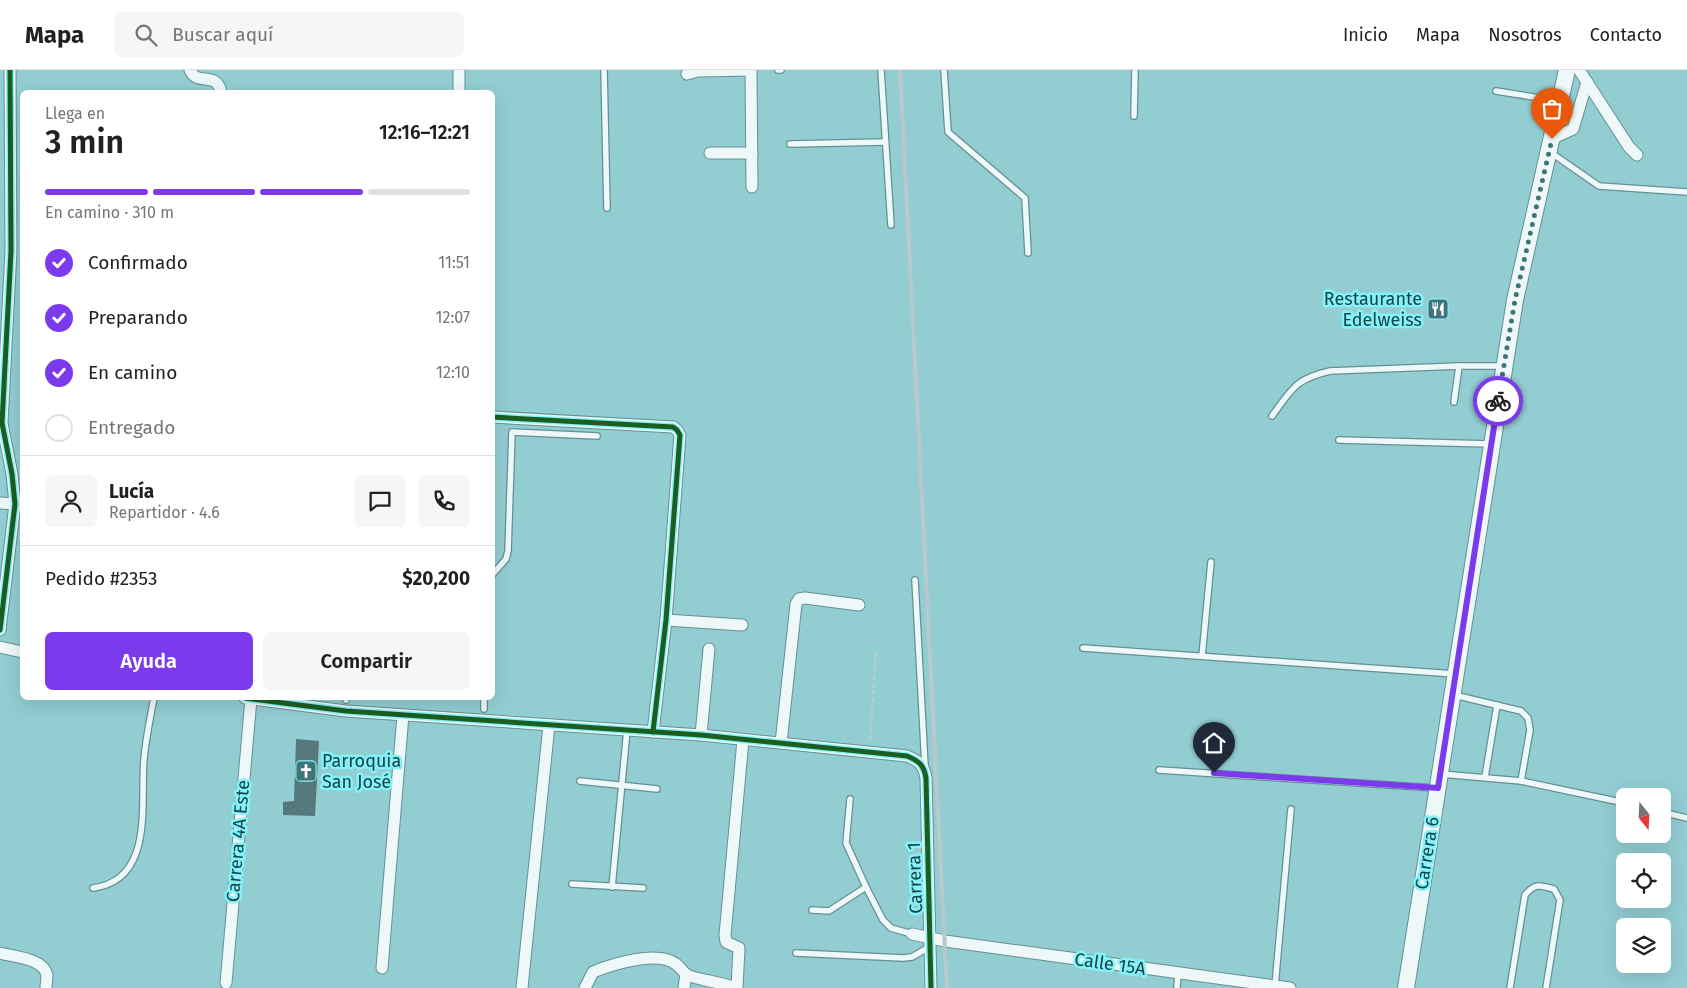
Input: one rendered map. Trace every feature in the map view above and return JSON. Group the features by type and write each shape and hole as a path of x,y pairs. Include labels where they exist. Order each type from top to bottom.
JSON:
{"main road":[{"name":"Carrera 6","path":"1406,988 1515,300 1567,70"}],"street":[{"path":"0,630 4,555 18,520 12,474 2,423 1,406 4,296 17,251 10,70"},
{"path":"190,70 192,75 197,78 212,79 218,83 220,90"},
{"path":"459,70 459,90"},
{"path":"686,74 698,71 750,70 752,187"},
{"path":"1579,70 1629,147 1637,155"},
{"path":"1550,145 1573,129 1587,82"},
{"path":"710,153 752,153"},
{"path":"495,417 673,427 680,435 666,620 653,732"},
{"path":"0,503 15,504"},
{"path":"780,743 796,604 799,599 805,598 859,605"},
{"path":"666,620 742,626"},
{"path":"0,648 20,652"},
{"path":"702,735 709,649"},
{"name":"Carrera 4A Este","path":"226,983 248,700"},
{"path":"287,700 346,703 403,715 483,709 549,725 702,735 907,756 918,761 925,768"},
{"path":"382,968 403,715"},
{"path":"522,988 549,725"},
{"path":"585,988 592,972 614,964 642,959 658,959 675,963 686,974 736,988 739,948 726,942 725,935 743,740"},
{"name":"Carrera 1","path":"925,768 931,988"},
{"name":"Calle 15A","path":"912,934 931,942 1290,988"},
{"path":"0,953 31,961 42,966 47,975 46,988"},
{"path":"684,988 686,974"}],"lane":[{"path":"604,70 607,208"},
{"path":"881,70 891,224"},
{"path":"944,70 948,132 1025,198 1028,253"},
{"path":"1134,116 1135,70"},
{"path":"1496,91 1560,101"},
{"path":"790,144 885,142"},
{"path":"1550,145 1598,186 1687,192"},
{"path":"1454,402 1459,366"},
{"path":"1272,416 1294,386 1312,375 1330,371 1504,366"},
{"path":"495,572 506,559 508,551 512,432 597,436"},
{"path":"1339,440 1492,444"},
{"path":"1202,656 1211,562"},
{"path":"915,580 925,768"},
{"path":"1083,648 1456,674"},
{"path":"1452,695 1521,711 1528,718 1530,730 1521,781"},
{"path":"93,888 106,886 122,876 131,865 137,849 144,803 144,760 154,700"},
{"path":"1485,777 1497,705"},
{"path":"612,887 627,730"},
{"path":"1159,770 1439,781 1485,777 1521,781 1616,801"},
{"path":"580,781 657,789"},
{"path":"850,800 846,843 866,887 883,920 892,928 912,934"},
{"path":"1275,986 1291,809"},
{"path":"1671,814 1687,818"},
{"path":"572,884 643,888"},
{"path":"1510,988 1525,894 1532,887 1542,885 1554,889 1560,900 1546,988"},
{"path":"812,910 829,910 866,887"},
{"path":"796,954 903,958 912,957 931,942"},
{"path":"1177,988 1178,973"}],"path":[{"path":"870,752 876,651"}],"building":[{"name":"Parroquia San José","path":"296,739 319,741 315,816 283,815 283,802 294,801"}],"railway":[{"path":"900,70 947,988"}],"cycle path":[{"path":"0,630 15,504 12,474 2,423 11,251 10,70"},
{"path":"495,417 673,427 680,435 666,620 653,732"},
{"path":"261,700 346,711 701,735 907,756 920,764 926,778 931,988"}],"way so far":[{"path":"1498,401 1515,300 1552,139"}],"place":[{"name":"Restaurante Edelweiss","path":"1438,309"},
{"name":"Parroquia San José","path":"306,771"}],"route":[{"path":"1214,773 1438,788 1498,401"}]}
